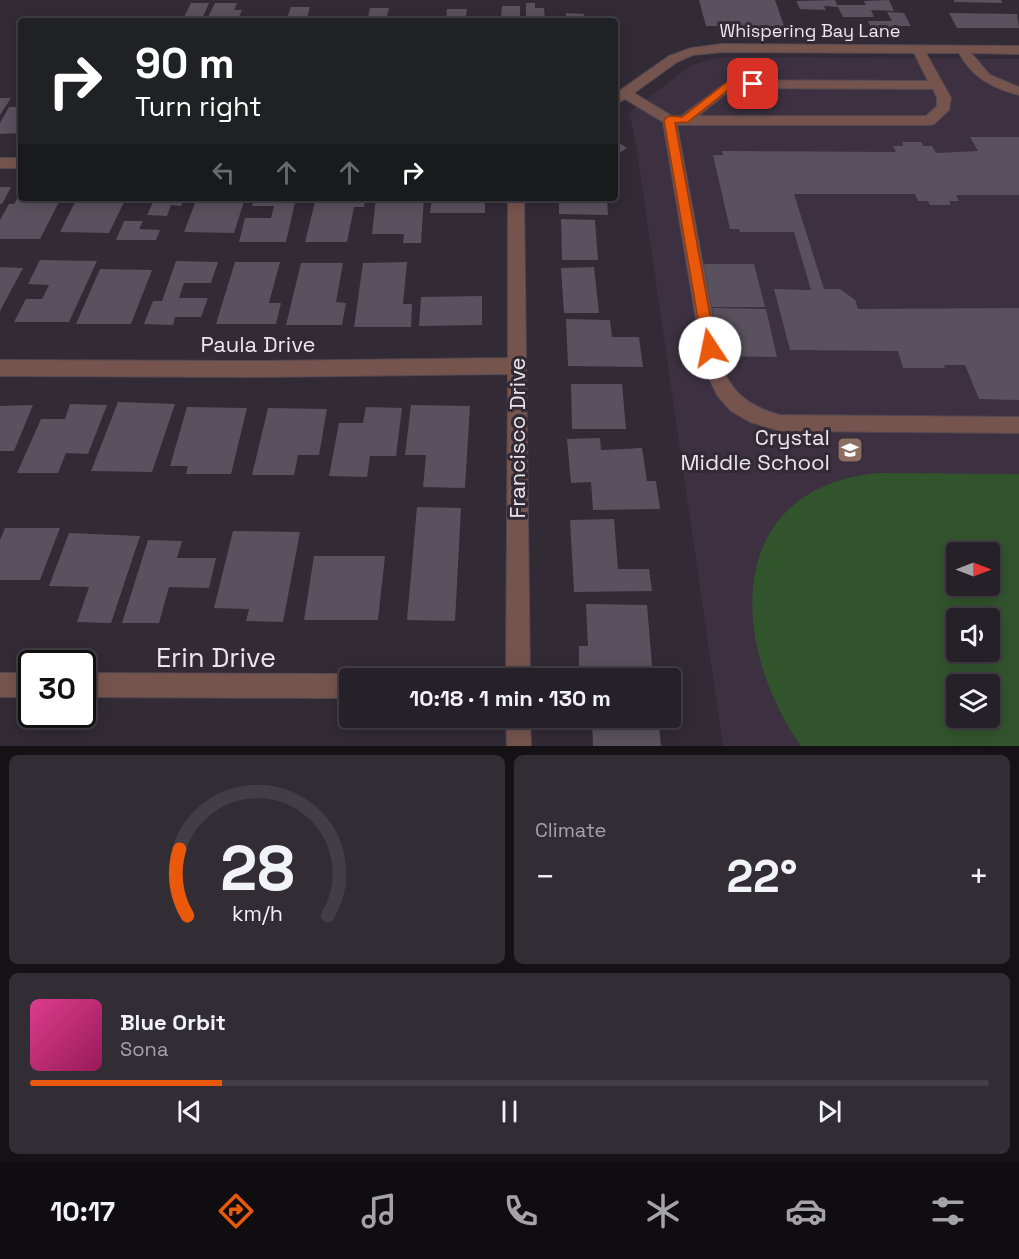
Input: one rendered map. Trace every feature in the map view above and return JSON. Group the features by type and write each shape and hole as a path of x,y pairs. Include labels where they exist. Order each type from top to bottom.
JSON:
{"street":[{"name":"Whispering Bay Lane","path":"620,97 674,59 691,52 722,48 1019,50"},
{"path":"620,97 677,120 929,121 944,107 944,98 918,49"},
{"path":"963,50 981,76 999,86 1019,91"},
{"path":"677,120 730,84 938,85"},
{"path":"677,120 713,367 718,385 735,405 756,417 780,423 1019,425"},
{"path":"0,163 18,163"},
{"name":"Francisco Drive","path":"516,201 518,668"},
{"name":"Paula Drive","path":"0,368 260,369 516,366"},
{"path":"0,685 18,685"},
{"name":"Erin Drive","path":"96,685 339,686"},
{"path":"519,728 519,746"}],"shaded area":[{"name":"Crystal Middle School","path":"732,57 1019,59 1019,746 723,746 636,144 629,112 692,65 717,58"}],"green space":[{"path":"879,473 1019,474 1019,746 801,746 777,706 761,662 753,618 754,576 767,539 791,507 828,485"}],"building":[{"path":"699,0 775,0 784,26 706,26"},
{"path":"835,0 837,5 866,5 864,1 889,0 894,11 871,10 874,17 843,17 838,7 824,6 826,10 800,9 796,1"},
{"path":"954,0 1001,0 1002,3 954,2"},
{"path":"191,3 209,3 202,18 184,18"},
{"path":"215,3 237,3 234,10 242,10 238,18 208,18"},
{"path":"526,3 535,3 535,8 544,8 545,18 526,18"},
{"path":"502,6 520,6 520,18 491,18 501,17"},
{"path":"291,7 310,7 307,18 287,18"},
{"path":"370,8 389,8 387,18 368,18"},
{"path":"447,9 467,9 466,18 446,18"},
{"path":"887,12 904,13 911,26 896,26 898,31 872,30 868,21 892,21"},
{"path":"566,13 584,14 585,18 566,18"},
{"path":"949,13 1017,14 1019,28 957,28"},
{"path":"0,98 11,98 0,115"},
{"path":"9,107 18,107 18,133 0,134 0,123"},
{"path":"970,137 1019,137 1019,195 956,195 959,201 949,201 951,205 930,205 928,201 918,201 915,194 794,194 824,289 840,289 855,300 858,309 1019,308 1019,400 979,399 965,365 944,365 945,368 903,368 898,351 790,350 774,289 811,290 794,232 740,232 739,229 730,229 713,155 723,155 722,151 896,152 893,146 903,146 902,142 921,142 923,146 932,146 936,153 978,151"},
{"path":"618,142 627,148 618,154"},
{"path":"0,187 11,187 2,204 0,204"},
{"path":"18,197 18,201 59,201 40,239 0,239 0,220 9,204 14,204"},
{"path":"76,201 125,201 109,233 60,232"},
{"path":"154,201 183,201 181,206 171,205 167,216 147,215"},
{"path":"196,201 244,201 234,233 184,232"},
{"path":"253,201 295,201 286,242 239,242 245,218 271,218 274,206 252,206"},
{"path":"315,201 365,201 364,207 354,207 347,242 305,242"},
{"path":"376,201 424,201 421,243 403,243 404,234 372,234"},
{"path":"432,201 485,201 485,213 430,213"},
{"path":"559,201 607,201 608,215 559,214"},
{"path":"561,219 595,220 598,260 562,260"},
{"path":"124,221 143,221 139,229 160,230 156,240 116,240"},
{"path":"40,260 97,261 69,322 14,322 26,299 42,299 49,285 28,284"},
{"path":"176,261 218,262 211,283 184,283 179,298 208,298 201,317 175,317 173,325 144,324 153,301 162,301"},
{"path":"235,262 280,262 269,303 281,303 276,324 216,324"},
{"path":"407,262 403,304 412,304 411,327 354,327 363,263"},
{"path":"301,263 343,263 336,302 346,303 342,325 286,325"},
{"path":"703,264 754,264 765,307 711,307"},
{"path":"0,267 23,268 0,311"},
{"path":"594,267 599,313 564,313 561,268"},
{"path":"100,269 152,270 131,324 76,324"},
{"path":"482,296 482,325 419,326 421,297"},
{"path":"712,308 766,309 777,357 721,356"},
{"path":"566,319 610,320 612,337 639,337 643,367 568,366"},
{"path":"571,384 622,384 626,429 572,429"},
{"path":"118,402 175,404 152,472 91,471"},
{"path":"70,404 107,405 88,454 66,453 58,473 17,473 41,419 65,419"},
{"path":"33,405 14,451 0,451 0,406"},
{"path":"411,405 470,406 465,488 423,487 426,455 405,455"},
{"path":"187,407 247,408 231,474 186,474 188,466 170,466"},
{"path":"366,407 402,408 396,456 370,456 367,477 329,476 339,423 363,423"},
{"path":"268,408 327,409 319,455 298,455 294,475 252,475"},
{"path":"600,438 601,450 642,448 647,481 656,481 660,509 593,510 591,482 571,483 567,439"},
{"path":"417,507 461,508 455,621 407,620"},
{"path":"614,519 618,569 649,569 652,591 574,592 570,520"},
{"path":"5,528 60,528 40,580 0,580 0,540"},
{"path":"233,531 300,532 283,622 246,621 249,609 214,608"},
{"path":"69,533 140,536 111,623 77,622 89,587 49,586"},
{"path":"148,540 182,541 177,558 216,558 209,588 169,587 159,623 122,623"},
{"path":"314,556 385,556 378,620 304,620"},
{"path":"586,604 647,605 652,668 579,668 579,646 588,646"},
{"path":"592,728 659,728 661,746 593,746"}],"place":[{"name":"Crystal Middle School","path":"850,450"}],"route":[{"path":"710,348 669,120 684,120 730,84 753,84"}]}
